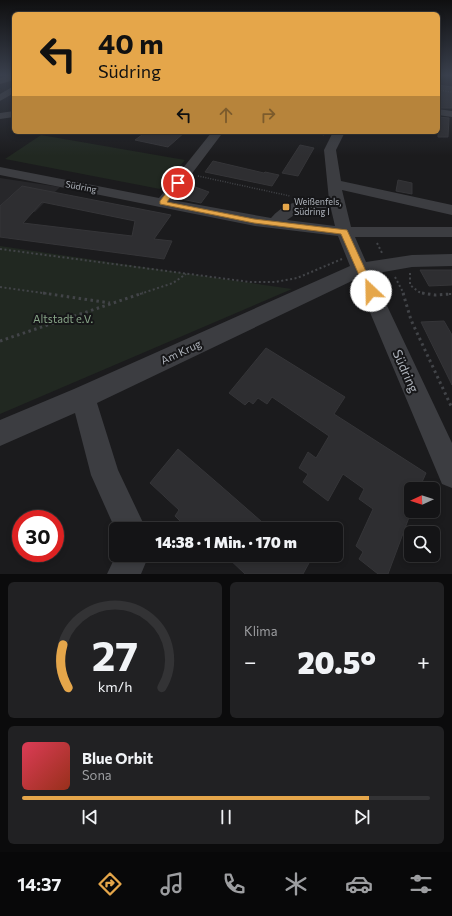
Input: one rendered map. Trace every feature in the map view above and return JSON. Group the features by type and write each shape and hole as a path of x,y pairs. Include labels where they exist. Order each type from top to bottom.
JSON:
{"street":[{"path":"440,112 452,114"},
{"path":"0,116 12,114"},
{"name":"Südring","path":"338,134 330,150 338,206 344,232 452,474"},
{"path":"162,203 215,135"},
{"name":"Südring","path":"0,171 227,216 276,223 344,232 452,232"},
{"path":"335,184 452,210"},
{"path":"276,223 285,213 311,204 321,203 338,206"},
{"path":"357,262 389,266 412,261 452,260"},
{"name":"Am Krug","path":"0,433 83,397 357,262"},
{"path":"83,397 105,475 128,522"},
{"path":"124,574 130,562"}],"path":[{"path":"186,173 321,203"},
{"path":"371,233 406,298 411,320 452,408"},
{"path":"0,249 250,282 275,282 297,278 357,262"},
{"path":"389,266 400,268 409,272 411,275 410,285 417,292 428,295 452,294"},
{"path":"0,341 173,283 186,274"},
{"path":"0,287 111,304"}],"shaded area":[{"path":"0,178 60,187 35,212 16,211 0,227"}],"green space":[{"path":"41,135 185,160 160,189 5,159"},
{"name":"Altstadt e.V.","path":"0,246 292,289 0,414"}],"building":[{"path":"440,102 452,102 452,108 440,108"},
{"path":"440,117 449,118 448,137 438,137 438,134 440,134"},
{"path":"143,134 183,134 168,147 135,140"},
{"path":"300,145 314,148 298,176 282,173"},
{"path":"213,161 279,175 272,186 205,172"},
{"path":"398,180 412,183 412,194 396,191"},
{"path":"187,184 209,192 201,203 176,198"},
{"path":"22,186 171,215 154,239 172,241 164,259 0,237 0,206","holes":["42,202 135,221 132,236 23,223"]},
{"path":"420,270 452,270 452,285 429,286"},
{"path":"444,321 452,335 452,385 421,322"},
{"path":"266,348 345,397 334,414 426,473 422,482 404,482 404,518 409,518 406,526 404,526 404,531 388,574 378,574 359,559 363,552 356,546 373,509 359,499 364,489 343,474 328,501 303,482 308,474 299,468 308,452 316,458 329,436 272,397 267,404 258,398 253,404 249,401 245,405 229,393"},
{"path":"178,449 262,522 181,522 175,516 179,510 150,483"},
{"path":"232,562 309,563 303,574 245,574"}],"place":[{"name":"Weißenfels, Südring I","path":"286,207"}],"route":[{"path":"178,183 162,203 254,221 344,232 371,291"}]}
